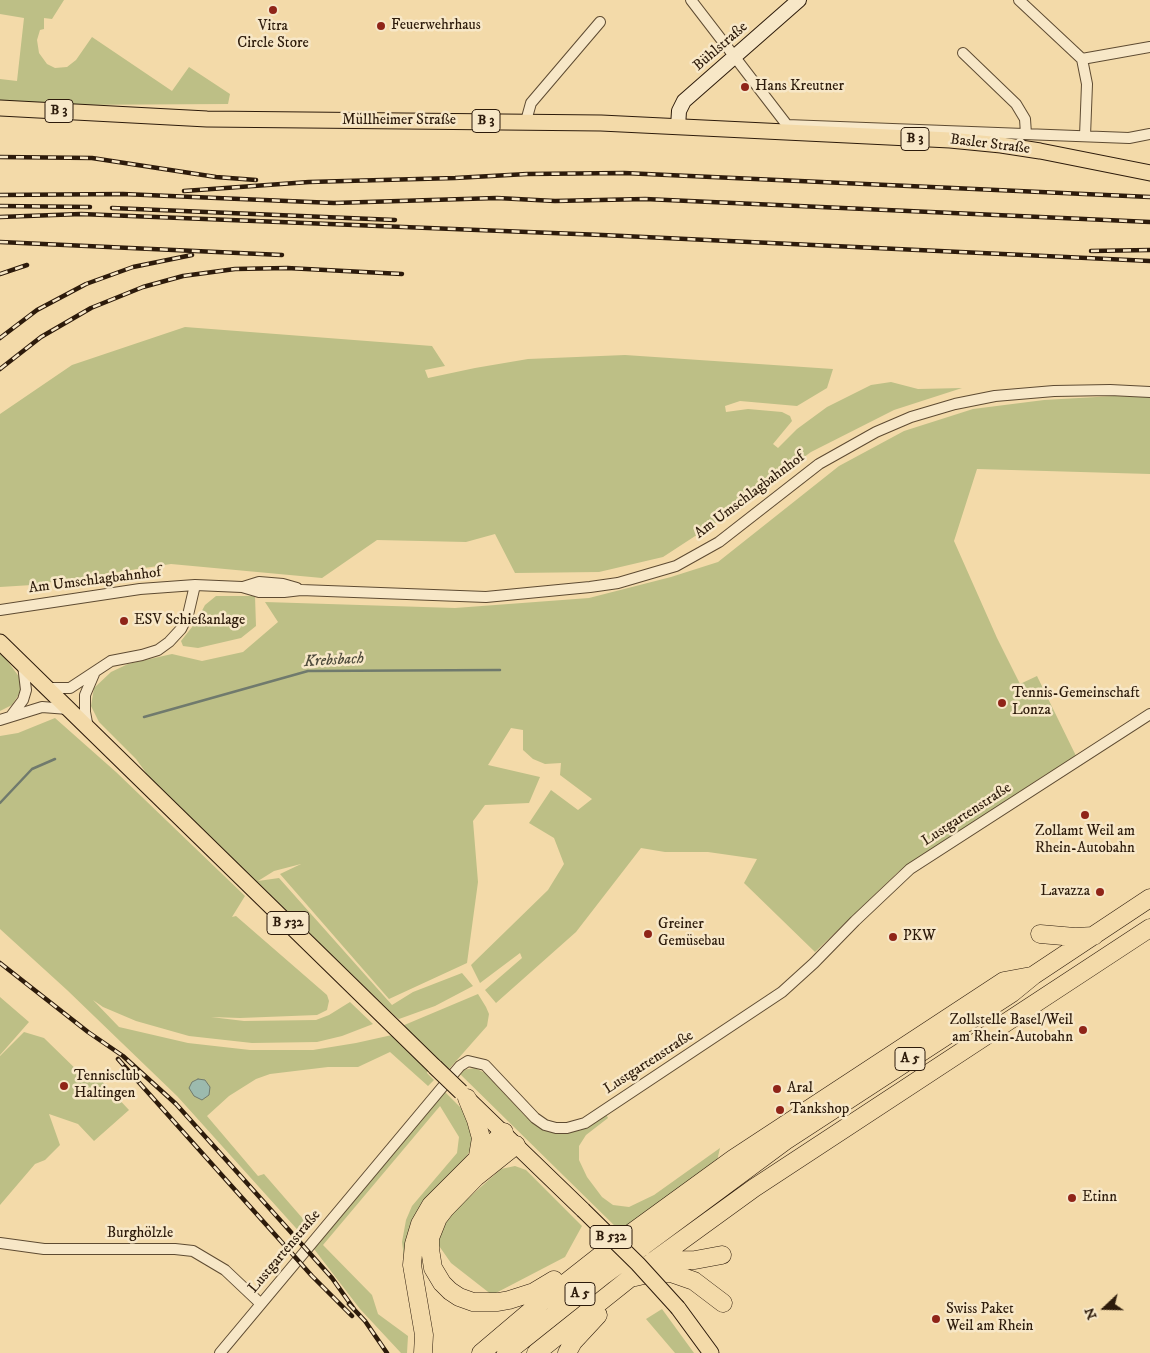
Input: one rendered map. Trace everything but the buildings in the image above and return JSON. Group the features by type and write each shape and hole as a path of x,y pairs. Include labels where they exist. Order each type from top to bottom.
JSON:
{"highway":[{"name":"A 5","path":"506,1353 618,1264 785,1141 1012,993 1034,975 1147,900"},
{"name":"A 5","path":"536,1353 630,1278 762,1183 1150,928"},
{"path":"1040,934 1075,938 1094,936"},
{"path":"1097,963 1150,939"},
{"path":"482,1353 540,1303 601,1255 733,1159 1004,982 1034,975"},
{"path":"464,1095 479,1129 481,1138 478,1156"},
{"path":"423,1353 424,1335 412,1265 414,1244 420,1224 430,1205 504,1132"},
{"path":"516,1145 476,1177 445,1208 438,1218 433,1228 430,1248 434,1268 442,1283 459,1297 473,1302 498,1302 534,1292 601,1255"},
{"path":"653,1261 695,1260 722,1255"},
{"path":"630,1278 671,1273 694,1282 723,1303"},
{"path":"567,1353 573,1342 597,1315 611,1294"}],"main road":[{"name":"Müllheimer Straße","path":"0,108 287,120 526,122 678,127"},
{"name":"Basler Straße","path":"678,127 950,140 1001,145 1150,173"},
{"name":"B 532","path":"5,647 638,1264 678,1308 712,1353"}],"street":[{"path":"692,0 787,125 1129,138 1150,134"},
{"name":"Bühlstraße","path":"678,127 679,112 684,101 800,0"},
{"path":"1019,0 1082,60 1087,84 1085,136"},
{"path":"526,122 532,103 600,22"},
{"path":"1082,60 1150,47"},
{"path":"963,53 1016,104 1025,119 1026,134"},
{"name":"Am Umschlagbahnhof","path":"0,610 140,589 194,585 242,587 259,592 301,590 486,597 590,588 630,580 676,566 719,542 819,464 876,432 910,417 955,404 995,396 1082,391 1150,392"},
{"path":"47,688 70,688 94,674 111,661 158,650 169,642 181,629 188,615 194,585"},
{"path":"11,716 23,700 26,690 23,664"},
{"path":"88,728 85,712 85,695 94,674"},
{"path":"0,720 42,706 69,709"},
{"name":"Lustgartenstraße","path":"220,1353 460,1066 468,1061 484,1065 535,1118 545,1125 567,1128 585,1122 782,992 910,869 1150,714"},
{"name":"Burghölzle","path":"0,1243 44,1249 175,1249 193,1251 225,1270 261,1304"}],"green space":[{"path":"0,0 64,0 52,19 44,18 44,29 40,30 37,40 39,53 47,64 55,68 67,67 76,60 92,37 172,91 189,67 230,94 228,104 58,105 0,101 0,79 17,81 24,18 0,14"},
{"path":"185,327 432,346 445,366 425,370 428,378 528,359 625,355 833,369 827,388 797,406 740,401 725,406 726,412 748,409 782,412 790,416 792,421 773,444 778,448 797,429 827,407 871,385 891,382 918,389 962,388 894,410 811,452 741,503 735,510 663,557 599,572 515,573 495,534 466,542 377,540 322,578 171,564 32,585 0,587 0,414 72,365"},
{"path":"1114,396 1150,397 1150,474 977,469 954,541 997,638 1020,684 1037,676 1078,760 1058,773 1048,773 898,872 815,952 744,883 757,859 708,852 665,852 641,848 576,932 496,1003 485,990 522,958 520,953 480,983 471,965 548,890 564,864 554,838 529,823 551,790 578,810 592,799 560,775 561,763 545,764 533,759 523,750 523,730 511,728 488,765 540,777 529,803 485,805 473,821 478,882 467,963 389,999 280,874 301,864 274,871 258,881 279,878 392,1005 413,992 462,973 473,986 435,1006 399,1019 152,781 136,759 99,722 91,706 94,688 111,672 128,664 172,654 202,661 243,652 278,622 265,602 455,608 589,598 671,577 718,562 839,466 904,431 973,409 1044,400"},
{"path":"216,596 255,596 256,626 241,638 198,648 183,646 181,641 196,622 205,605"},
{"path":"0,654 20,678 21,691 12,705 0,711"},
{"path":"55,718 116,772 245,896 232,917 236,916 327,995 329,1001 327,1010 317,1015 240,1018 211,1017 244,1021 316,1020 329,1015 350,1002 373,1024 342,1036 317,1042 252,1043 189,1036 136,1021 103,1007 93,1000 119,1027 188,1043 250,1050 313,1050 392,1035 428,1070 427,1073 434,1080 428,1086 390,1052 358,1067 328,1067 270,1074 256,1079 229,1096 207,1116 258,1176 264,1174 304,1220 313,1226 304,1237 177,1096 67,990 0,929 0,736 18,733"},
{"path":"478,994 489,1014 487,1026 449,1069 402,1026"},
{"path":"0,997 29,1022 0,1055"},
{"path":"24,1032 44,1038 84,1077 99,1078 129,1110 94,1141 78,1124 49,1114 60,1145 45,1160 35,1164 0,1205 0,1056"},
{"path":"475,1068 485,1073 526,1117 544,1128 560,1133 572,1132 586,1127 606,1114 608,1118 586,1135 579,1146 579,1160 587,1177 602,1197 613,1205 629,1207 654,1195 720,1148 717,1161 620,1231 460,1074 463,1070"},
{"path":"444,1091 463,1110 472,1127 471,1149 404,1257 402,1242 406,1220 412,1206 457,1153 459,1137 440,1106 323,1245 372,1295 378,1314 408,1336 407,1353 401,1353 360,1309 314,1249"},
{"path":"515,1166 526,1170 582,1226 565,1257 492,1295 451,1263 437,1243 447,1217 501,1169"},
{"path":"662,1309 694,1353 675,1353 646,1319"}],"shaded area":[{"path":"198,1079 205,1080 210,1087 209,1095 202,1100 194,1096 189,1088 192,1082"}],"waterway":[{"name":"Krebsbach","path":"144,717 308,671 500,670"},
{"name":"Krebsbach","path":"0,803 32,769 55,759"}],"railway":[{"path":"0,157 92,158 216,177 256,180"},
{"path":"184,191 309,182 527,174 624,173 1150,197"},
{"path":"0,195 123,194 334,203 497,198 555,201 645,199 1150,222"},
{"path":"0,206 90,207"},
{"path":"112,208 395,220"},
{"path":"0,217 81,214 602,235 1150,261"},
{"path":"0,242 282,255"},
{"path":"1091,251 1150,250"},
{"path":"0,338 37,310 86,284 133,267 192,255"},
{"path":"0,274 27,265"},
{"path":"0,369 41,337 91,308 143,287 183,276 235,269 287,268 402,274"},
{"path":"0,963 88,1032 123,1056 176,1104 332,1278 354,1309"},
{"path":"118,1059 312,1276 352,1316"},
{"path":"349,1304 365,1321 387,1353"}],"place":[{"name":"Vitra Circle Store","path":"273,10"},
{"name":"Feuerwehrhaus","path":"381,26"},
{"name":"Hans Kreutner","path":"745,87"},
{"name":"ESV Schießanlage","path":"124,621"},
{"name":"Tennis-Gemeinschaft Lonza","path":"1002,703"},
{"name":"Zollamt Weil am Rhein-Autobahn","path":"1085,815"},
{"name":"Lavazza","path":"1100,892"},
{"name":"Greiner Gemüsebau","path":"648,934"},
{"name":"PKW","path":"893,937"},
{"name":"Zollstelle Basel/Weil am Rhein-Autobahn","path":"1083,1030"},
{"name":"Tennisclub Haltingen","path":"64,1086"},
{"name":"Aral","path":"777,1089"},
{"name":"Tankshop","path":"780,1110"},
{"name":"Etinn","path":"1072,1198"},
{"name":"Swiss Paket Weil am Rhein","path":"936,1319"}]}
